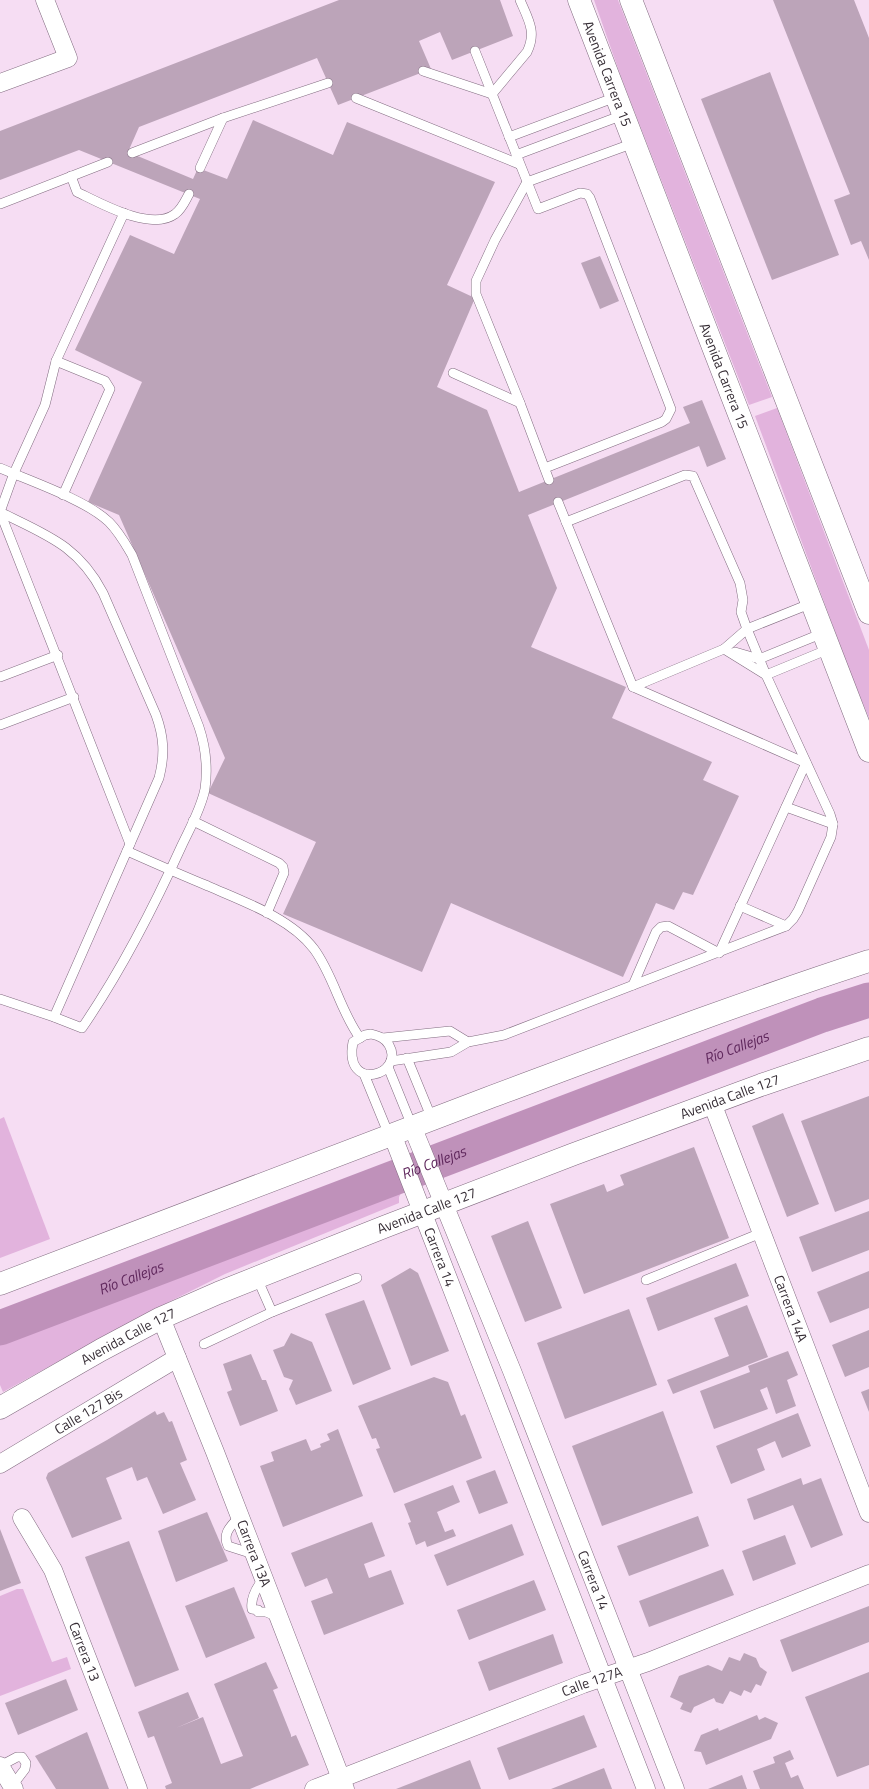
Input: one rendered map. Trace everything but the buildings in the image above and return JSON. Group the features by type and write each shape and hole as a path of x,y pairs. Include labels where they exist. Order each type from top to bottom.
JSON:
{"main road":[{"name":"Avenida Carrera 15","path":"579,0 869,751"},
{"path":"631,0 869,613"},
{"path":"0,1284 406,1129 773,992 869,961"},
{"name":"Avenida Calle 127","path":"0,1408 101,1350 161,1318 257,1278 420,1204 869,1048"}],"street":[{"path":"0,84 68,58 45,0"},
{"name":"Carrera 14A","path":"712,1103 869,1513"},
{"name":"Carrera 14","path":"406,1129 423,1150 442,1196 675,1789"},
{"name":"Carrera 14","path":"406,1129 402,1157 646,1789"},
{"name":"Carrera 13A","path":"161,1318 178,1358 343,1784"},
{"name":"Calle 127 Bis","path":"0,1464 178,1358"},
{"path":"489,1380 512,1371"},
{"name":"Carrera 13","path":"22,1518 53,1570 138,1789"},
{"name":"Calle 127A","path":"314,1789 343,1784 583,1684 628,1670 869,1574"},
{"path":"0,1766 13,1787"}],"lane":[{"path":"492,94 527,52 531,44 532,28 520,0"},
{"path":"475,51 538,209 580,193 587,194 590,198 671,409 666,419 662,422 545,468"},
{"path":"423,71 492,94"},
{"path":"132,154 223,118 328,83"},
{"path":"356,98 518,160 620,106"},
{"path":"509,137 620,106"},
{"path":"200,168 223,118"},
{"path":"549,480 520,403 480,307 476,281 495,240 527,182 634,143"},
{"path":"0,204 108,162"},
{"path":"71,176 77,192 124,213 148,219 168,218 179,212 189,194"},
{"path":"124,213 56,361 45,405 14,474 0,512 58,655 129,848 171,870 267,913 300,934 313,947 328,972 350,1023 360,1038"},
{"path":"56,361 105,381 110,389 63,495"},
{"path":"453,373 520,403"},
{"path":"0,468 63,495 97,513 119,534 132,555 205,746 207,767 204,791 193,821 171,870 104,997 82,1028 0,999"},
{"path":"364,1074 377,1074 383,1072 389,1064 407,1058 451,1052 468,1042 504,1035 786,926 798,911 831,837 832,824 830,814 759,659 742,612 743,600 740,583 693,476 684,475 566,522"},
{"path":"558,502 633,687 806,763"},
{"path":"0,512 64,545 86,566 103,593 156,715 161,730 164,748 163,763 159,778 54,1017"},
{"path":"633,687 724,649 747,629 812,603"},
{"path":"724,649 759,659 826,641"},
{"path":"766,675 826,641"},
{"path":"724,649 766,675"},
{"path":"0,677 58,655"},
{"path":"0,725 74,697"},
{"path":"719,952 806,763"},
{"path":"786,807 832,824"},
{"path":"193,821 279,863 283,867 284,873 267,913"},
{"path":"740,906 786,926"},
{"path":"633,985 656,932 661,927 668,926 719,952"},
{"path":"406,1129 364,1074 353,1065 351,1058 353,1042 371,1034 383,1038 450,1031 468,1042"},
{"path":"383,1038 391,1048 389,1064 406,1129"},
{"path":"406,1129 407,1058"},
{"path":"646,1280 761,1233"},
{"path":"257,1278 272,1312"},
{"path":"204,1344 272,1312 357,1278"},
{"path":"0,1766 17,1757 22,1757 25,1760 25,1769 13,1787"}],"shaded area":[{"path":"594,0 618,0 772,397 749,405 621,77"},
{"path":"777,408 869,650 869,718 850,672 755,416"},
{"path":"4,1117 50,1239 0,1258 0,1119"},
{"path":"402,1191 399,1197 399,1203 225,1274 139,1317 3,1392 0,1385 0,1345"},
{"path":"17,1589 23,1589 52,1662 67,1657 71,1669 0,1696 0,1596"}],"waterway":[{"name":"Río Callejas","path":"0,1328 822,1015 869,1000"}]}
